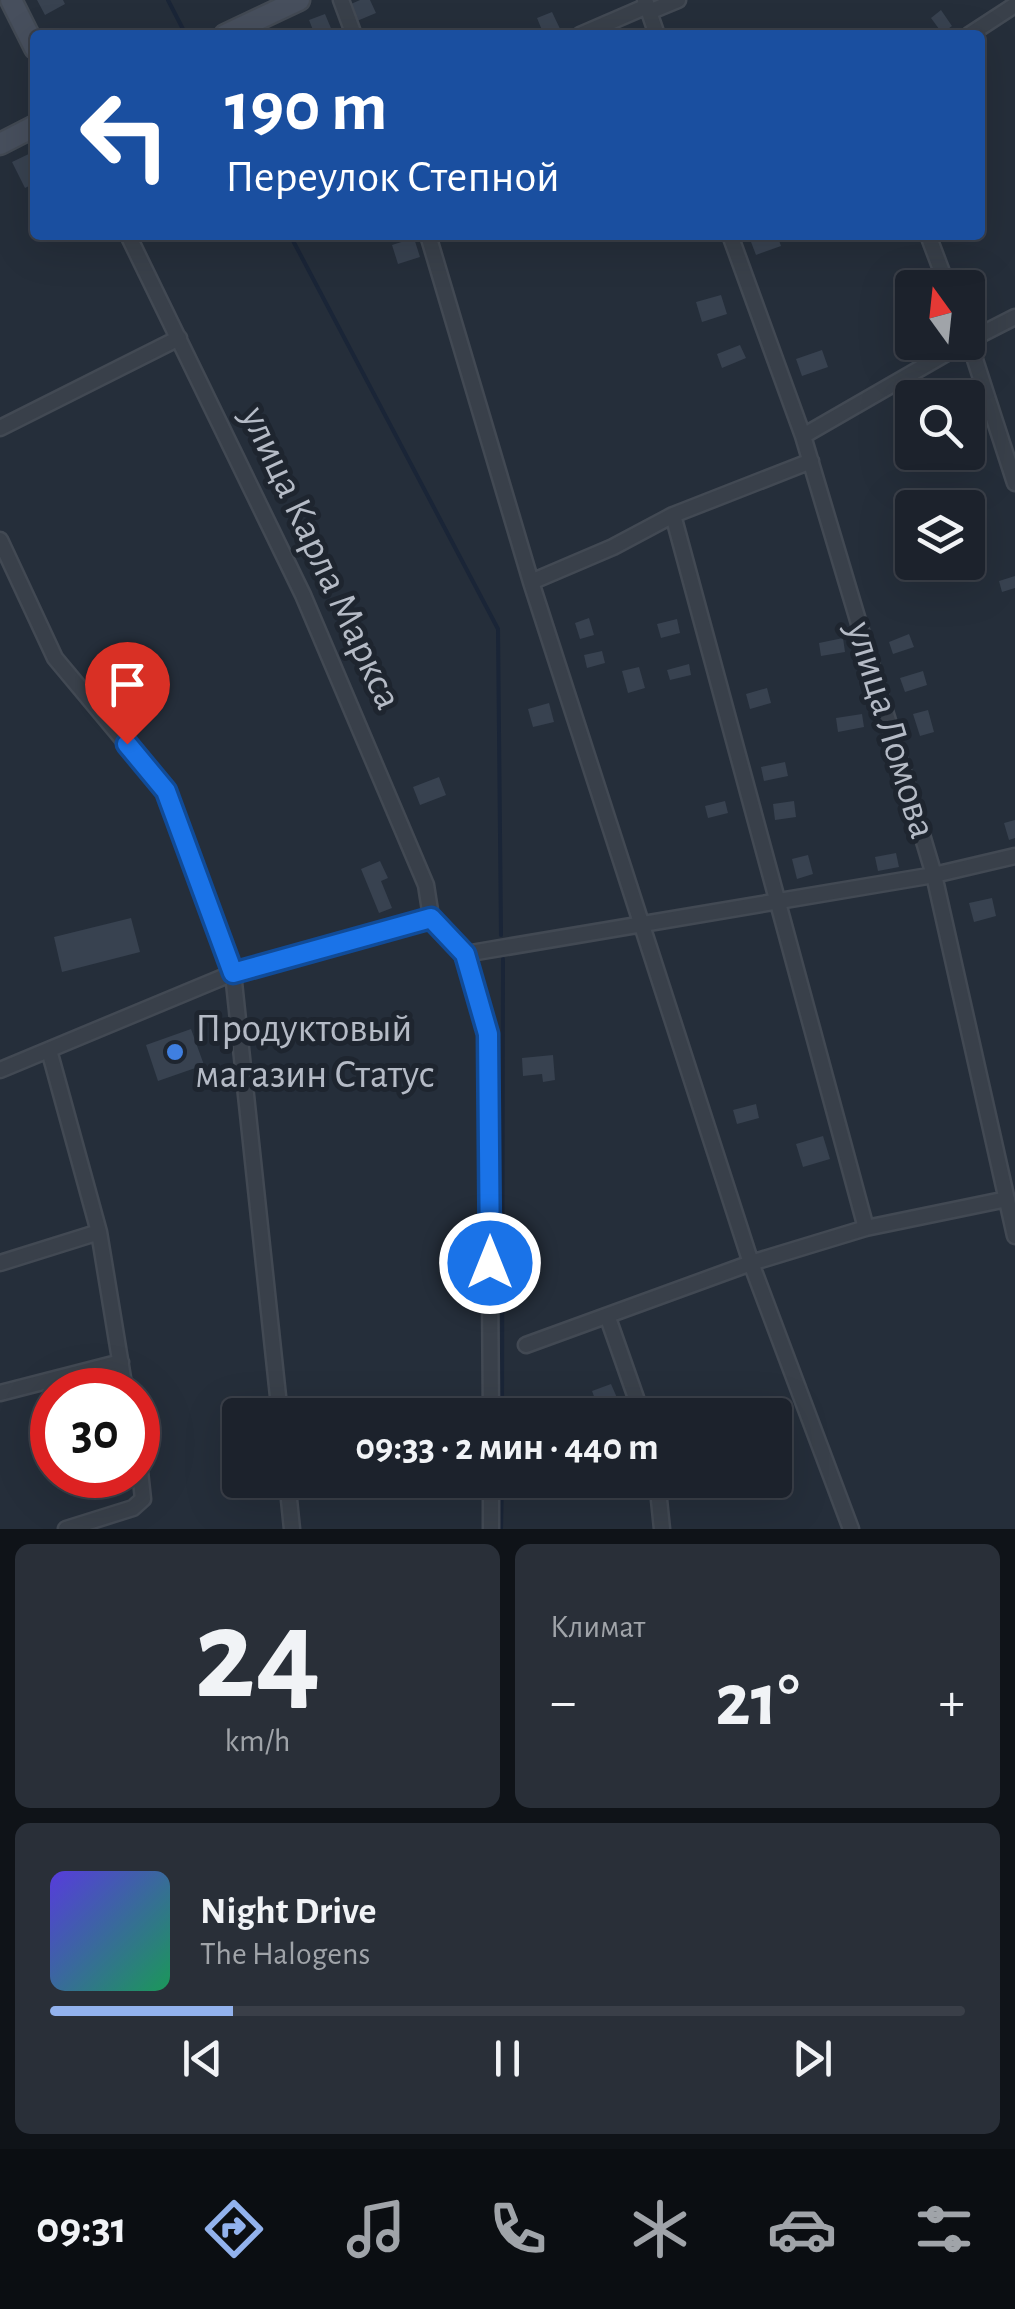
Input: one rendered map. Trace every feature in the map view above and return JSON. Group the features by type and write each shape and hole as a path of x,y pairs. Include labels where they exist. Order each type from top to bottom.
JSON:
{"street":[{"path":"11,0 30,38"},
{"path":"236,30 299,0"},
{"path":"341,0 352,30"},
{"path":"592,30 647,6 678,0"},
{"path":"977,30 1015,5"},
{"path":"647,6 655,30"},
{"path":"0,144 30,129"},
{"name":"улица Карла Маркса","path":"130,240 303,595 426,885 431,918"},
{"path":"430,240 531,582 752,1263 851,1529"},
{"name":"улица Ломова","path":"732,240 803,436 934,875 1015,1236"},
{"path":"930,240 941,270"},
{"path":"985,332 1015,317"},
{"path":"0,428 179,338"},
{"path":"803,436 934,360"},
{"path":"973,360 1015,483"},
{"path":"531,582 613,548 673,515 810,460"},
{"path":"673,515 774,900 866,1228"},
{"path":"0,540 56,658 166,791 233,973 278,1398"},
{"path":"465,954 934,875 1015,856"},
{"path":"0,1070 233,973 431,918 465,954 488,1034 491,1398"},
{"path":"49,1050 98,1232 122,1368"},
{"path":"526,1345 752,1263 866,1228 1007,1200"},
{"path":"0,1262 98,1232"},
{"path":"608,1318 636,1398"},
{"path":"0,1393 121,1362"},
{"path":"66,1529 133,1508 143,1498"},
{"path":"289,1498 292,1529"},
{"path":"491,1498 492,1529"},
{"path":"659,1498 662,1529"}],"building":[{"path":"37,0 63,0 65,4 45,15"},
{"path":"370,0 376,13 357,21 351,4"},
{"path":"941,10 952,26 940,30 931,18"},
{"path":"552,12 561,30 542,30 537,18"},
{"path":"325,14 332,30 313,30 309,20"},
{"path":"30,153 30,186 25,188 12,162"},
{"path":"415,240 420,257 398,264 392,245"},
{"path":"779,240 781,246 756,255 751,242"},
{"path":"721,295 727,314 702,322 696,302"},
{"path":"740,345 746,358 722,368 717,354"},
{"path":"822,350 828,367 802,376 796,359"},
{"path":"1015,576 1015,588 1002,592 999,581"},
{"path":"589,618 594,635 580,639 575,623"},
{"path":"677,619 680,633 661,638 657,624"},
{"path":"909,634 914,647 893,654 889,642"},
{"path":"843,638 845,652 821,656 819,643"},
{"path":"602,651 605,663 587,668 584,655"},
{"path":"689,664 691,675 670,680 667,670"},
{"path":"639,667 645,688 628,693 622,671"},
{"path":"923,671 927,685 905,692 900,678"},
{"path":"767,688 771,703 750,709 746,694"},
{"path":"549,703 554,722 533,727 528,709"},
{"path":"928,710 934,732 920,736 913,714"},
{"path":"862,714 864,727 838,732 836,718"},
{"path":"785,762 788,776 764,781 761,767"},
{"path":"439,777 446,795 420,805 413,787"},
{"path":"725,801 728,813 708,818 705,806"},
{"path":"794,801 796,817 775,820 773,804"},
{"path":"1015,820 1015,838 1009,840 1004,823"},
{"path":"896,853 899,867 878,871 875,857"},
{"path":"808,855 813,874 797,879 792,859"},
{"path":"380,861 388,878 381,881 392,908 379,913 361,869"},
{"path":"992,898 996,916 974,922 969,903"},
{"path":"131,918 140,952 62,972 54,937"},
{"path":"191,1029 204,1065 158,1081 146,1045"},
{"path":"553,1055 555,1080 543,1082 542,1074 523,1076 522,1058"},
{"path":"756,1104 759,1118 737,1124 733,1110"},
{"path":"823,1136 830,1159 803,1167 796,1144"},
{"path":"611,1384 617,1398 595,1398 592,1391"}],"waterway":[{"path":"168,0 183,30"},
{"path":"293,240 498,629 501,935"},
{"path":"502,1398 503,959"},
{"path":"501,1529 502,1498"}],"place":[{"name":"Продуктовый магазин Статус","path":"175,1052"}],"route":[{"path":"127,744 166,791 233,973 431,918 465,954 488,1034 490,1263"}]}
